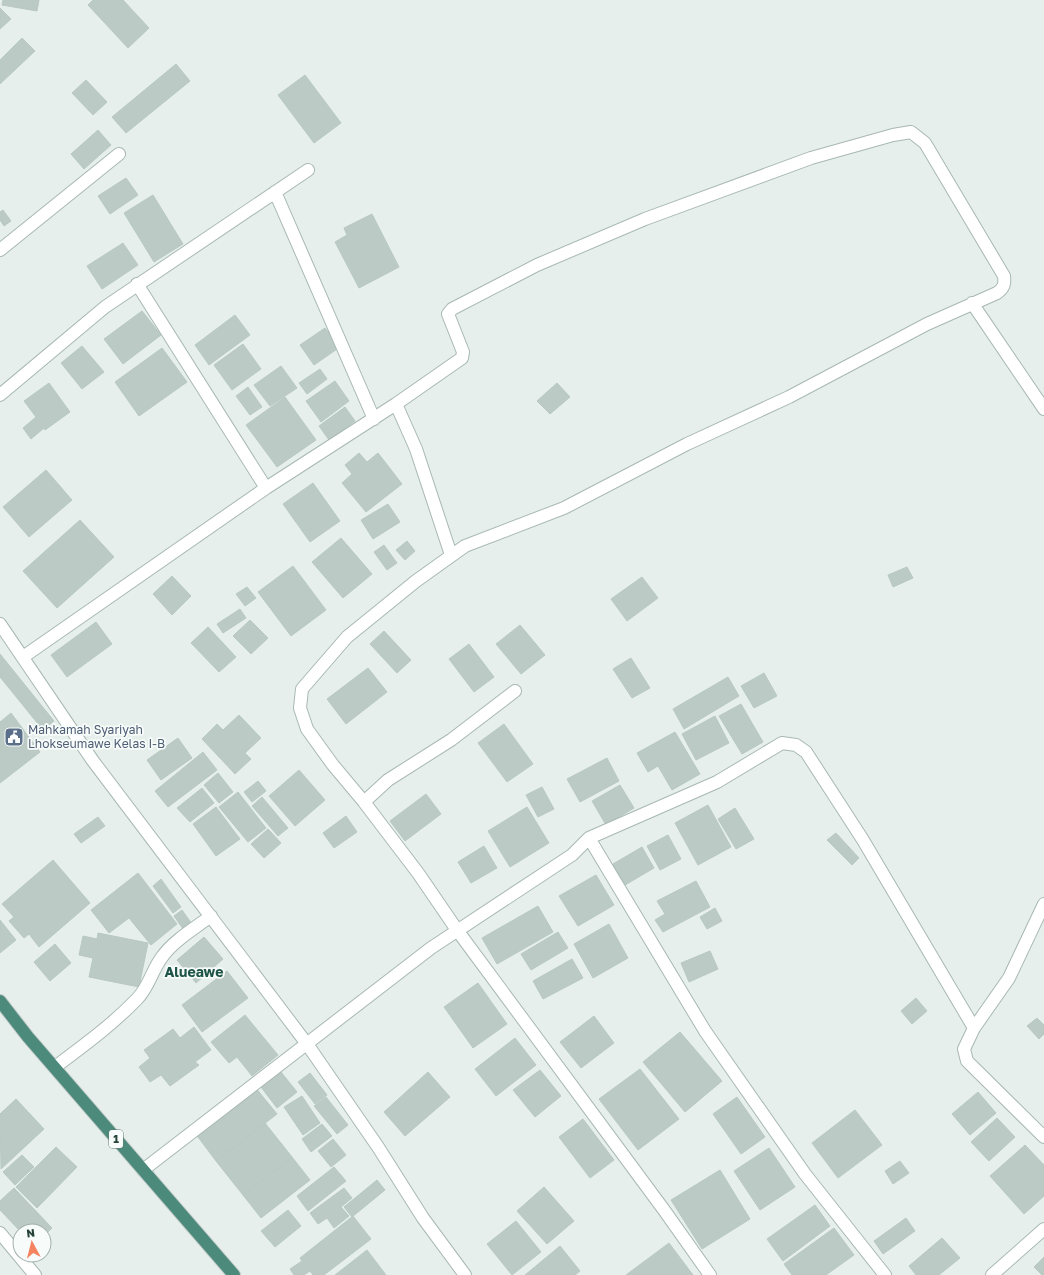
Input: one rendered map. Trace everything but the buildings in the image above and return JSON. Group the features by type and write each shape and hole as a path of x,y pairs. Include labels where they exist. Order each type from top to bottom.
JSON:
{"highway":[{"name":"1","path":"0,1001 234,1275"}],"street":[{"path":"23,657 266,488 374,419 462,358 463,352 448,314 452,309 537,265 645,218 811,158 894,135 911,132 925,143 1004,276 1005,284 1003,289 992,296 972,303 927,324 789,397 687,444 564,508 465,546 416,581 347,637 302,689 300,708 307,729 333,765 364,802 418,874 457,930 664,1210 710,1275"},
{"path":"0,250 119,154"},
{"path":"0,395 105,307 308,170"},
{"path":"275,192 374,419"},
{"path":"137,284 266,488"},
{"path":"972,303 1044,409"},
{"path":"396,404 416,449 451,556"},
{"path":"0,624 93,762 307,1044 378,1146 423,1218 465,1275"},
{"path":"364,802 388,780 451,740 515,691"},
{"path":"143,1170 431,948 572,855 590,838 716,782 782,743 796,745 806,752 864,840 974,1028"},
{"path":"590,838 704,1031 805,1174 885,1275"},
{"path":"1044,904 1009,978 974,1028 964,1049 966,1061 1044,1137"},
{"path":"55,1067 107,1028 138,998 148,984 161,958 169,948 211,916"},
{"path":"992,1275 1044,1229"},
{"path":"0,1233 35,1275"}],"place":[{"name":"Mahkamah Syariyah Lhokseumawe Kelas I-B","path":"14,737"}],"district":[{"name":"Alueawe","path":"194,972"}]}
